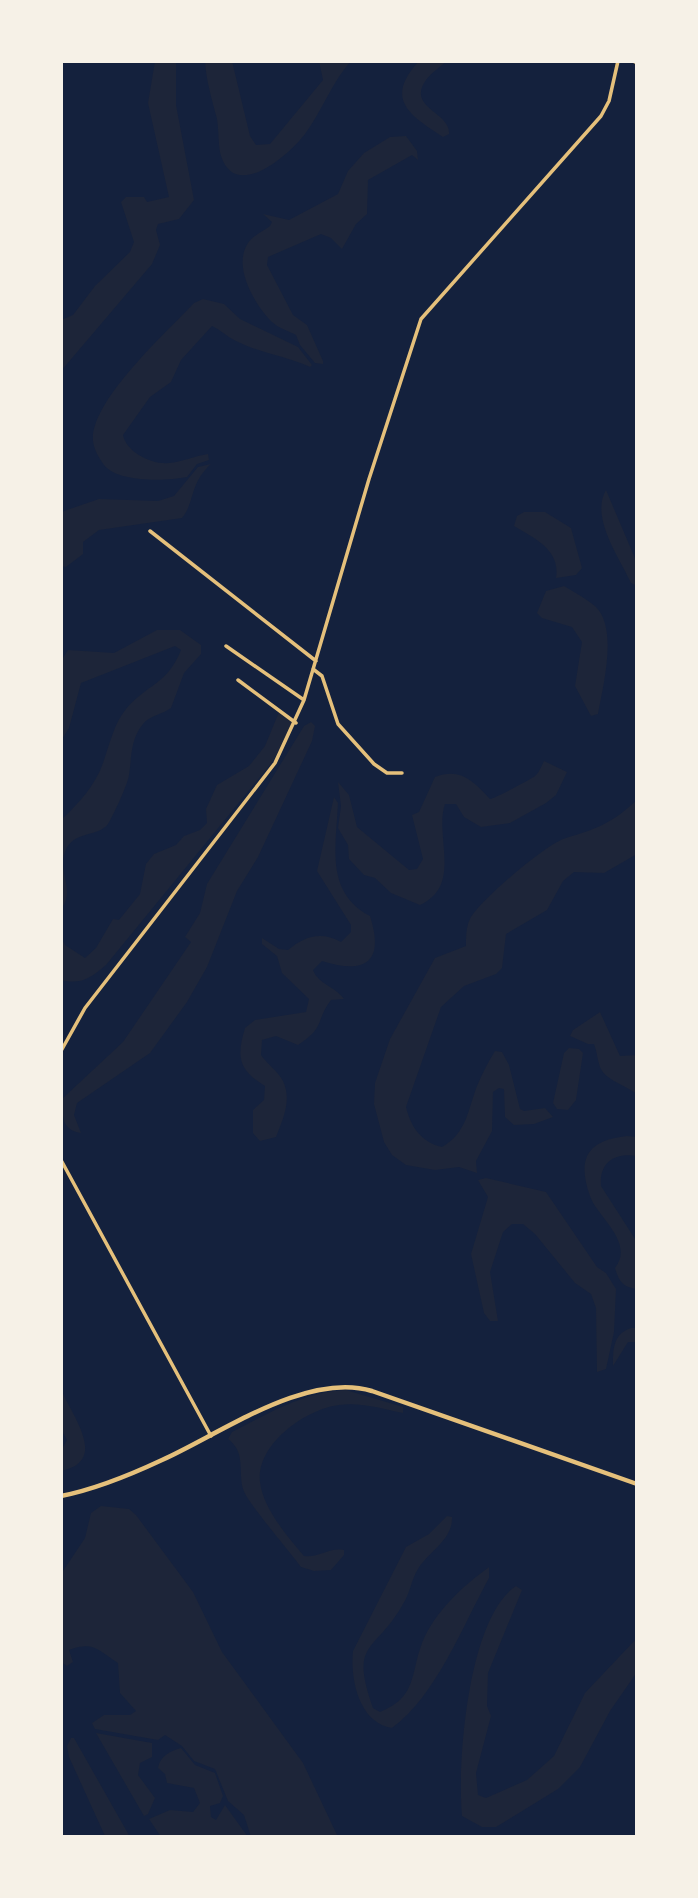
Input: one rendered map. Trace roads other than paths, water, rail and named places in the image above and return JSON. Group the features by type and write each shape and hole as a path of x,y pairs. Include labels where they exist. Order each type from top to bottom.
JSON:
{"street":[{"path":"61,1051 85,1008 275,763 296,723 304,700 369,479 421,319 601,116 609,101 618,61"},
{"path":"150,531 316,662"},
{"path":"226,646 304,700"},
{"path":"313,669 322,676 338,724 374,764 387,773 402,773"},
{"path":"238,680 296,723"},
{"path":"61,1160 211,1436"},
{"path":"61,1496 123,1478 300,1395 330,1388 355,1388 489,1430 637,1484"}]}
